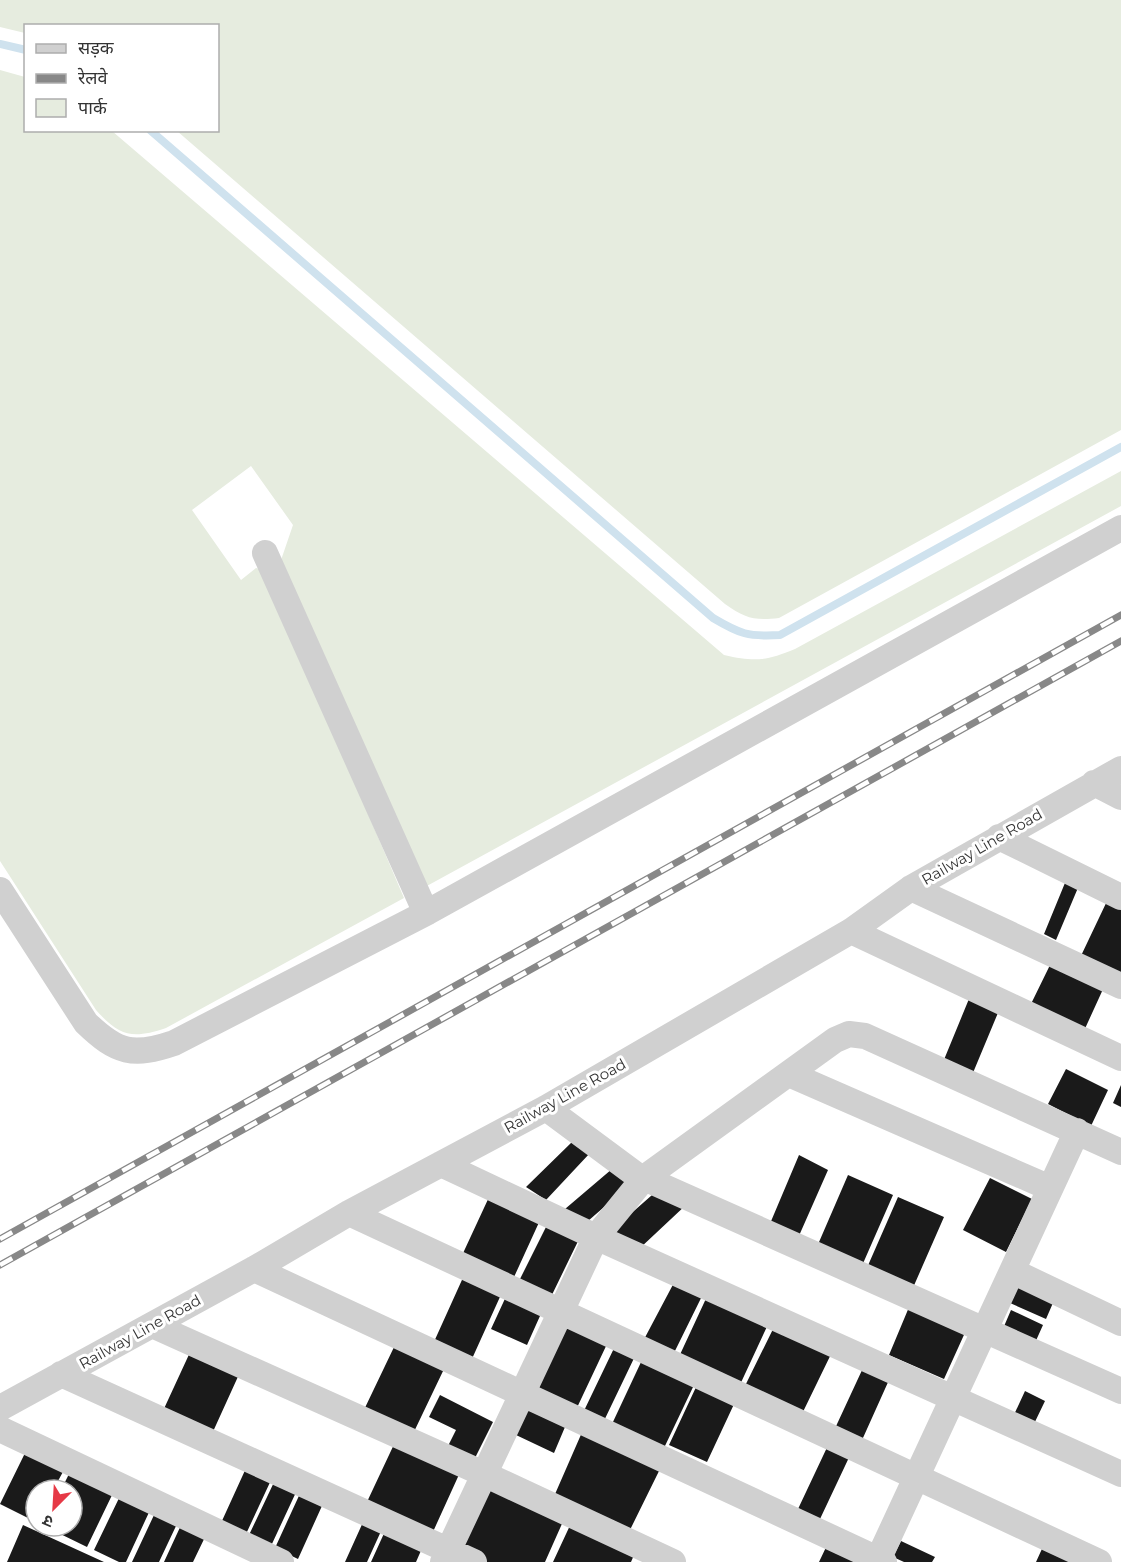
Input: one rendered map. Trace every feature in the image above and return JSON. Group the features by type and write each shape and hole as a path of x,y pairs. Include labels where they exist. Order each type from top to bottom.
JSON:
{"street":[{"path":"0,890 86,1023 105,1041 125,1050 152,1050 174,1043 426,913 1121,528"},
{"path":"265,553 426,913"},
{"name":"Railway Line Road","path":"0,1408 254,1269 349,1213 546,1108 851,931 911,888 1121,769"},
{"path":"1094,783 1121,796"},
{"path":"999,837 1121,897"},
{"path":"911,888 1121,986"},
{"path":"851,931 1121,1058"},
{"path":"446,1556 596,1237 644,1178 835,1040 849,1034 865,1036 1121,1152"},
{"path":"789,1074 1050,1188"},
{"path":"546,1108 635,1174 1121,1391"},
{"path":"254,1269 879,1561 1077,1131"},
{"path":"441,1164 596,1237 1121,1474"},
{"path":"349,1213 1099,1562"},
{"path":"1012,1271 1121,1323"},
{"path":"152,1325 484,1474 673,1562"},
{"path":"62,1374 446,1556 474,1562"},
{"path":"0,1429 281,1562"}],"green space":[{"path":"0,0 1121,0 1121,430 779,618 756,619 738,613 178,132 219,132 219,24 24,24 24,33 0,27"},
{"path":"0,70 24,77 24,132 113,132 724,655 760,659 795,649 1121,471 1121,506 425,887 280,563 293,525 251,466 192,510 241,580 256,568 264,570 404,898 166,1028 136,1034 112,1026 96,1010 0,861"}],"building":[{"path":"1067,878 1080,883 1056,940 1044,934"},
{"path":"1108,899 1121,905 1121,980 1079,960"},
{"path":"1051,963 1104,987 1083,1033 1029,1008"},
{"path":"971,994 1000,1008 970,1080 941,1067"},
{"path":"1066,1069 1108,1090 1091,1126 1048,1104"},
{"path":"1121,1085 1121,1107 1113,1103"},
{"path":"572,1142 590,1153 546,1200 526,1187"},
{"path":"799,1155 828,1170 798,1238 769,1226"},
{"path":"612,1169 634,1181 588,1221 565,1209"},
{"path":"848,1175 893,1195 861,1268 816,1249"},
{"path":"990,1178 1032,1199 1006,1252 963,1230"},
{"path":"660,1188 687,1204 639,1249 610,1232"},
{"path":"490,1195 541,1218 509,1288 458,1264"},
{"path":"898,1197 944,1217 912,1290 866,1270"},
{"path":"550,1219 582,1233 548,1303 515,1289"},
{"path":"466,1271 504,1288 471,1361 433,1344"},
{"path":"677,1277 706,1288 671,1359 641,1345"},
{"path":"1021,1280 1056,1296 1046,1319 1010,1303"},
{"path":"509,1290 544,1307 527,1345 491,1329"},
{"path":"710,1290 771,1318 738,1389 677,1361"},
{"path":"912,1300 968,1326 944,1379 889,1355"},
{"path":"1011,1310 1043,1325 1034,1345 1002,1331"},
{"path":"776,1323 834,1348 800,1418 742,1392"},
{"path":"565,1324 607,1344 574,1414 532,1395"},
{"path":"617,1342 637,1352 601,1427 581,1417"},
{"path":"395,1345 444,1369 411,1438 362,1414"},
{"path":"192,1348 241,1370 211,1436 162,1413"},
{"path":"642,1360 694,1385 664,1448 612,1424"},
{"path":"863,1368 889,1380 858,1449 831,1437"},
{"path":"697,1385 735,1402 707,1462 669,1445"},
{"path":"1025,1391 1045,1401 1032,1428 1012,1419"},
{"path":"440,1395 493,1422 474,1460 448,1446 456,1430 429,1417"},
{"path":"528,1410 565,1427 554,1453 516,1435"},
{"path":"583,1430 660,1469 627,1536 552,1501"},
{"path":"397,1438 462,1468 432,1534 366,1504"},
{"path":"831,1439 853,1449 820,1519 798,1509"},
{"path":"26,1451 64,1470 60,1478 24,1478 24,1516 0,1504"},
{"path":"247,1466 272,1478 246,1534 221,1523"},
{"path":"70,1472 82,1478 67,1478"},
{"path":"276,1478 298,1488 271,1546 249,1535"},
{"path":"84,1479 113,1493 87,1547 69,1538 84,1538"},
{"path":"486,1482 565,1517 545,1562 487,1562 457,1548"},
{"path":"303,1487 326,1497 298,1559 275,1548"},
{"path":"121,1494 151,1508 126,1562 119,1562 94,1550"},
{"path":"154,1515 176,1526 159,1562 132,1562"},
{"path":"573,1519 637,1548 631,1562 553,1562"},
{"path":"364,1520 382,1529 367,1562 345,1562"},
{"path":"182,1523 206,1535 193,1562 164,1562"},
{"path":"23,1525 24,1538 51,1538 104,1562 7,1562"},
{"path":"386,1529 423,1546 416,1562 371,1562"},
{"path":"1046,1540 1080,1562 1036,1562"},
{"path":"829,1541 867,1562 819,1562"},
{"path":"901,1541 935,1557 932,1562 904,1562 893,1557"}],"waterway":[{"path":"0,44 24,50"},
{"path":"152,132 713,618 730,628 745,633 780,635 1121,447"}],"railway":[{"path":"0,1239 1121,615"},
{"path":"0,1265 1121,641"}]}
